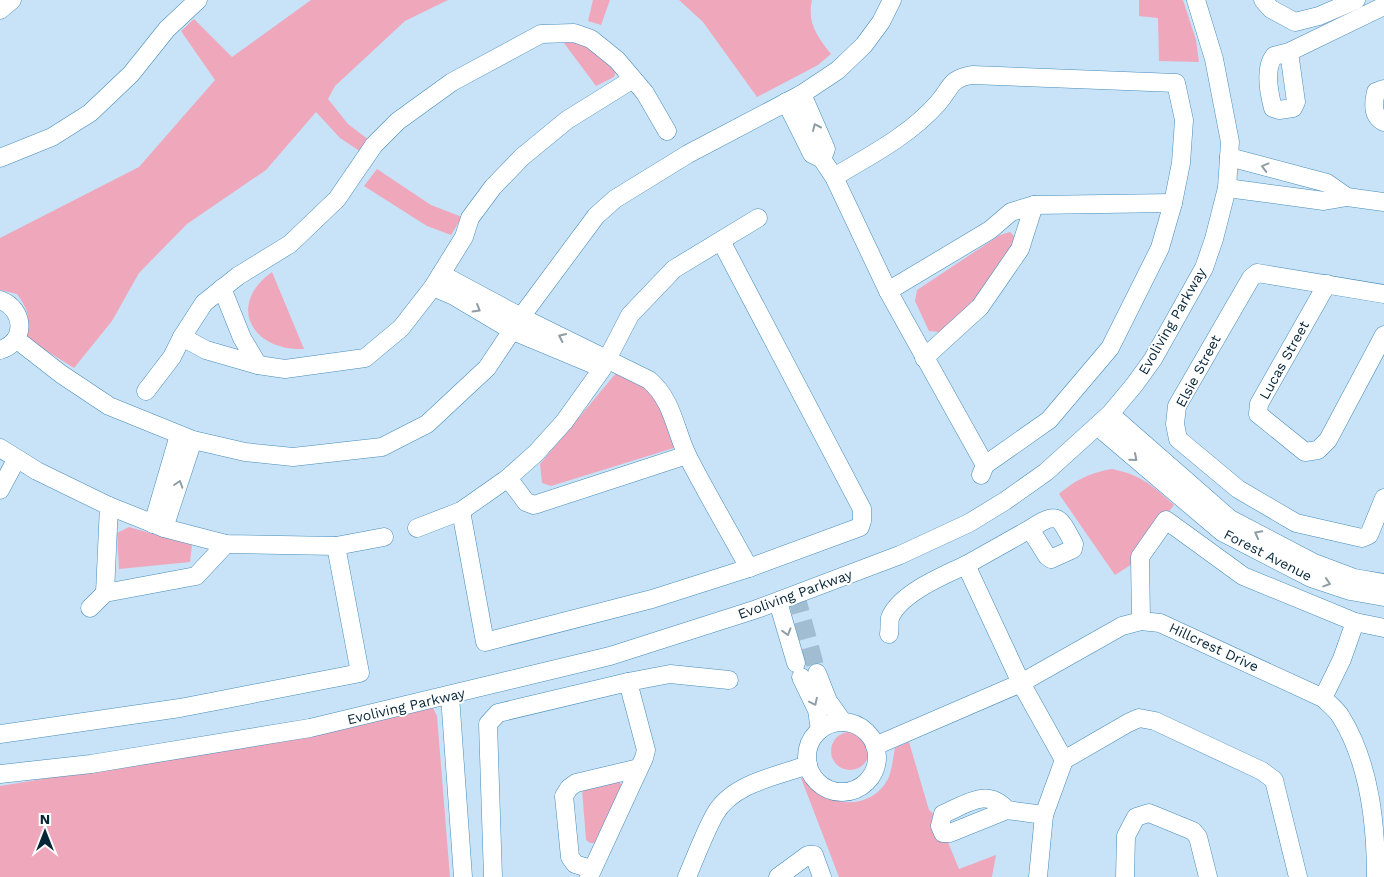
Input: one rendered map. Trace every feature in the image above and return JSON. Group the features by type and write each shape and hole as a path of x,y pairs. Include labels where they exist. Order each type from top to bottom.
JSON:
{"street":[{"path":"0,10 12,0"},
{"path":"0,158 52,138 90,112 131,74 167,29 198,0"},
{"path":"16,339 61,374 109,406 186,437 245,452 293,457 382,447 428,424 487,368 596,216 615,199 688,154 802,94 838,70 864,45 881,22 892,0"},
{"name":"Evoliving Parkway","path":"0,774 91,764 310,728 450,696 610,656 778,602 900,555 969,523 1040,477 1110,414 1153,359 1204,268 1214,239 1227,188 1230,142 1214,59 1196,0"},
{"path":"1263,0 1271,10 1295,22 1319,16 1356,0"},
{"path":"1289,52 1384,6"},
{"path":"146,391 172,357 182,337 204,303 222,288 290,244 337,199 366,154 398,121 452,82 541,34 574,33 591,39 617,60 645,93 667,130"},
{"path":"786,102 812,154 822,159 834,177 888,291 983,470 1049,420 1110,348 1160,248 1173,203 1181,163 1184,120 1176,84 972,75 958,78 951,83 938,102 912,127 888,145 834,177"},
{"path":"182,337 206,350 258,365 286,369 365,358 401,328 437,280 464,238 470,218 493,187 522,157 567,120 633,79"},
{"path":"1384,89 1376,92 1373,103 1374,112 1384,122"},
{"path":"802,94 826,149 822,159"},
{"path":"1229,157 1327,183 1348,197"},
{"path":"1227,188 1324,201 1348,197 1384,202"},
{"path":"888,291 990,230 1011,212 1034,205 1173,203"},
{"path":"924,358 980,307 1020,249 1034,205"},
{"path":"417,528 460,511 508,478 564,422 604,363 630,315 674,269 758,218"},
{"path":"460,511 485,642 652,599 749,568 860,527 862,509 722,241"},
{"name":"Elsie Street","path":"1384,294 1268,273 1257,273 1250,278 1177,406 1175,424 1178,439 1238,489 1296,523 1362,538 1369,535 1384,498"},
{"path":"437,280 454,296 604,363 649,380 658,388 678,426 687,455 749,568"},
{"name":"Lucas Street","path":"1326,284 1259,404 1258,414 1305,452 1318,450 1328,440 1384,335"},
{"path":"222,288 242,338 258,365"},
{"path":"0,300 8,304 19,316 20,332 10,346 0,350"},
{"name":"Forest Avenue","path":"1110,414 1222,532 1275,562 1334,586 1384,598"},
{"name":"Forest Avenue","path":"1097,426 1188,494 1279,546 1314,563 1354,578 1384,584"},
{"path":"159,526 186,437"},
{"path":"0,448 16,460 109,506 159,526 226,544 336,546 384,537"},
{"path":"508,478 526,502 534,505 687,455"},
{"path":"0,490 16,460"},
{"path":"1141,621 1140,556 1188,494"},
{"path":"104,593 109,506"},
{"path":"1166,520 1243,576 1355,622 1384,628"},
{"path":"889,634 890,618 900,604 925,585 1030,529"},
{"path":"90,608 104,593 196,576 226,544"},
{"path":"0,734 180,708 360,674 336,546"},
{"path":"966,564 1021,683 1064,760"},
{"path":"778,602 805,671 817,710 820,730"},
{"name":"Hillcrest Drive","path":"875,746 1021,683 1122,626 1141,621 1160,623 1323,698 1341,716 1361,761 1376,833 1376,877"},
{"path":"1323,698 1342,659 1355,622"},
{"path":"805,671 843,722"},
{"path":"493,877 488,724 498,713 670,674 729,680"},
{"path":"628,682 646,750 639,768 610,835 590,873 575,864 570,856 564,796 569,788 576,783 639,768"},
{"path":"450,696 463,877"},
{"path":"1038,877 1044,815 1064,760 1139,718 1155,721 1262,771 1274,780 1298,877"},
{"path":"843,722 851,723 866,732 875,746 874,770 863,784 848,791 830,790 823,786 811,773 808,765 808,750 810,742 820,730 834,723 843,722"},
{"path":"687,877 716,813 732,795 747,786 808,765"},
{"path":"1007,810 1044,815"},
{"path":"1125,877 1126,836 1136,817 1148,813 1192,831 1198,837 1208,877"},
{"path":"778,877 808,855 814,855 822,877"}],"shaded area":[{"path":"311,0 448,0 405,21 335,86 328,99 348,124 369,140 361,152 340,138 316,112 266,170 187,224 139,273 112,321 74,368 26,338 28,320 24,305 17,294 0,290 0,238 139,167 215,80 181,31 194,19 232,57"},
{"path":"593,0 610,0 601,25 588,21"},
{"path":"679,0 812,0 811,16 814,29 831,54 818,65 757,97 703,22"},
{"path":"1139,0 1183,0 1196,40 1199,62 1159,61 1158,18 1139,16"},
{"path":"572,40 583,42 617,67 614,77 596,86 564,43"},
{"path":"377,169 431,205 462,217 451,235 427,226 364,186"},
{"path":"1010,232 1018,240 983,290 951,323 939,332 929,331 915,301 917,290 1000,235"},
{"path":"272,272 304,349 286,348 271,342 259,334 251,324 248,311 250,298 258,285"},
{"path":"617,372 656,387 677,447 551,486 542,483 540,464"},
{"path":"1112,469 1131,474 1146,482 1174,505 1151,534 1140,559 1115,575 1059,494 1084,477"},
{"path":"129,527 192,545 190,562 119,569 117,533"},
{"path":"432,706 437,716 450,877 0,877 0,786 346,729"},
{"path":"850,732 864,737 869,751 864,765 850,770 836,765 831,751 836,737"},
{"path":"909,742 929,810 938,818 959,869 996,855 992,877 839,877 801,778 810,775 821,791 838,801 855,802 863,800 877,792 888,779 895,748"},
{"path":"615,779 624,786 601,843 590,843 586,840 582,789"}],"tunnel":[{"path":"796,595 817,673"}]}
